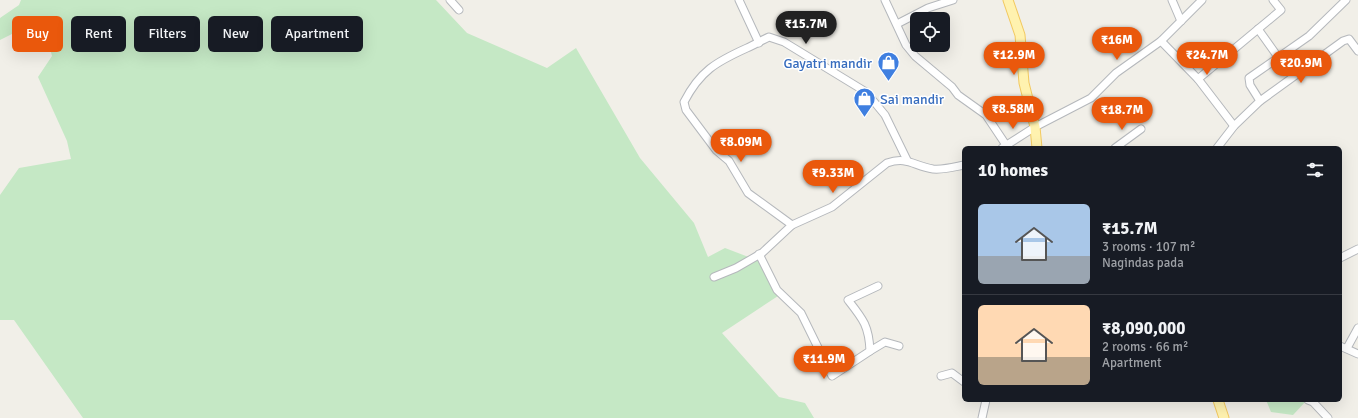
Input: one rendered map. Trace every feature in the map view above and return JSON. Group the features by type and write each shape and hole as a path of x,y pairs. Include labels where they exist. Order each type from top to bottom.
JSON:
{"main road":[{"path":"1008,0 1020,35 1024,83 1035,127 1037,146"},
{"path":"1219,402 1224,418"}],"street":[{"path":"450,0 459,10"},
{"path":"739,0 759,43"},
{"path":"885,0 906,45 915,56 952,87 958,95 986,115 1004,146 1035,127 1091,98 1116,73 1161,41 1202,0"},
{"path":"896,24 928,8 952,0"},
{"path":"1172,0 1181,21"},
{"path":"1198,79 1281,10 1273,0"},
{"path":"1260,101 1250,86 1249,78 1309,36 1346,0"},
{"path":"1258,29 1278,57"},
{"path":"792,225 748,193 729,161 716,150 686,110 684,102 692,85 712,66 759,43 766,38 775,38 866,92 885,115 907,160"},
{"path":"1219,146 1234,126 1260,101 1344,41 1349,39 1358,51"},
{"path":"1161,41 1198,79 1234,126"},
{"path":"1118,146 1141,128"},
{"path":"714,278 736,268 759,254 792,225 832,207 887,163 898,159 907,160 935,169 947,169 962,165"},
{"path":"1342,257 1358,250"},
{"path":"759,254 777,290 801,313 832,376 884,342 899,346"},
{"path":"870,351 869,335 865,321 848,300 878,286"},
{"path":"1358,328 1344,347 1358,354"},
{"path":"941,376 952,373 962,380"},
{"path":"982,418 986,402"},
{"path":"1313,402 1328,418"}],"green space":[{"path":"21,0 436,0 467,33 547,68 576,48 640,158 694,223 708,257 725,248 759,261 778,296 722,333 779,397 805,403 814,418 83,418 14,320 0,320 0,195 19,168 71,159 67,141 38,77 52,56 51,52 63,52 63,16 12,16 12,34 0,40 0,18 19,5"},
{"path":"1267,402 1305,402 1293,415 1271,412"}],"place":[{"name":"Gayatri mandir","path":"888,82"},
{"name":"Sai mandir","path":"864,118"}]}
